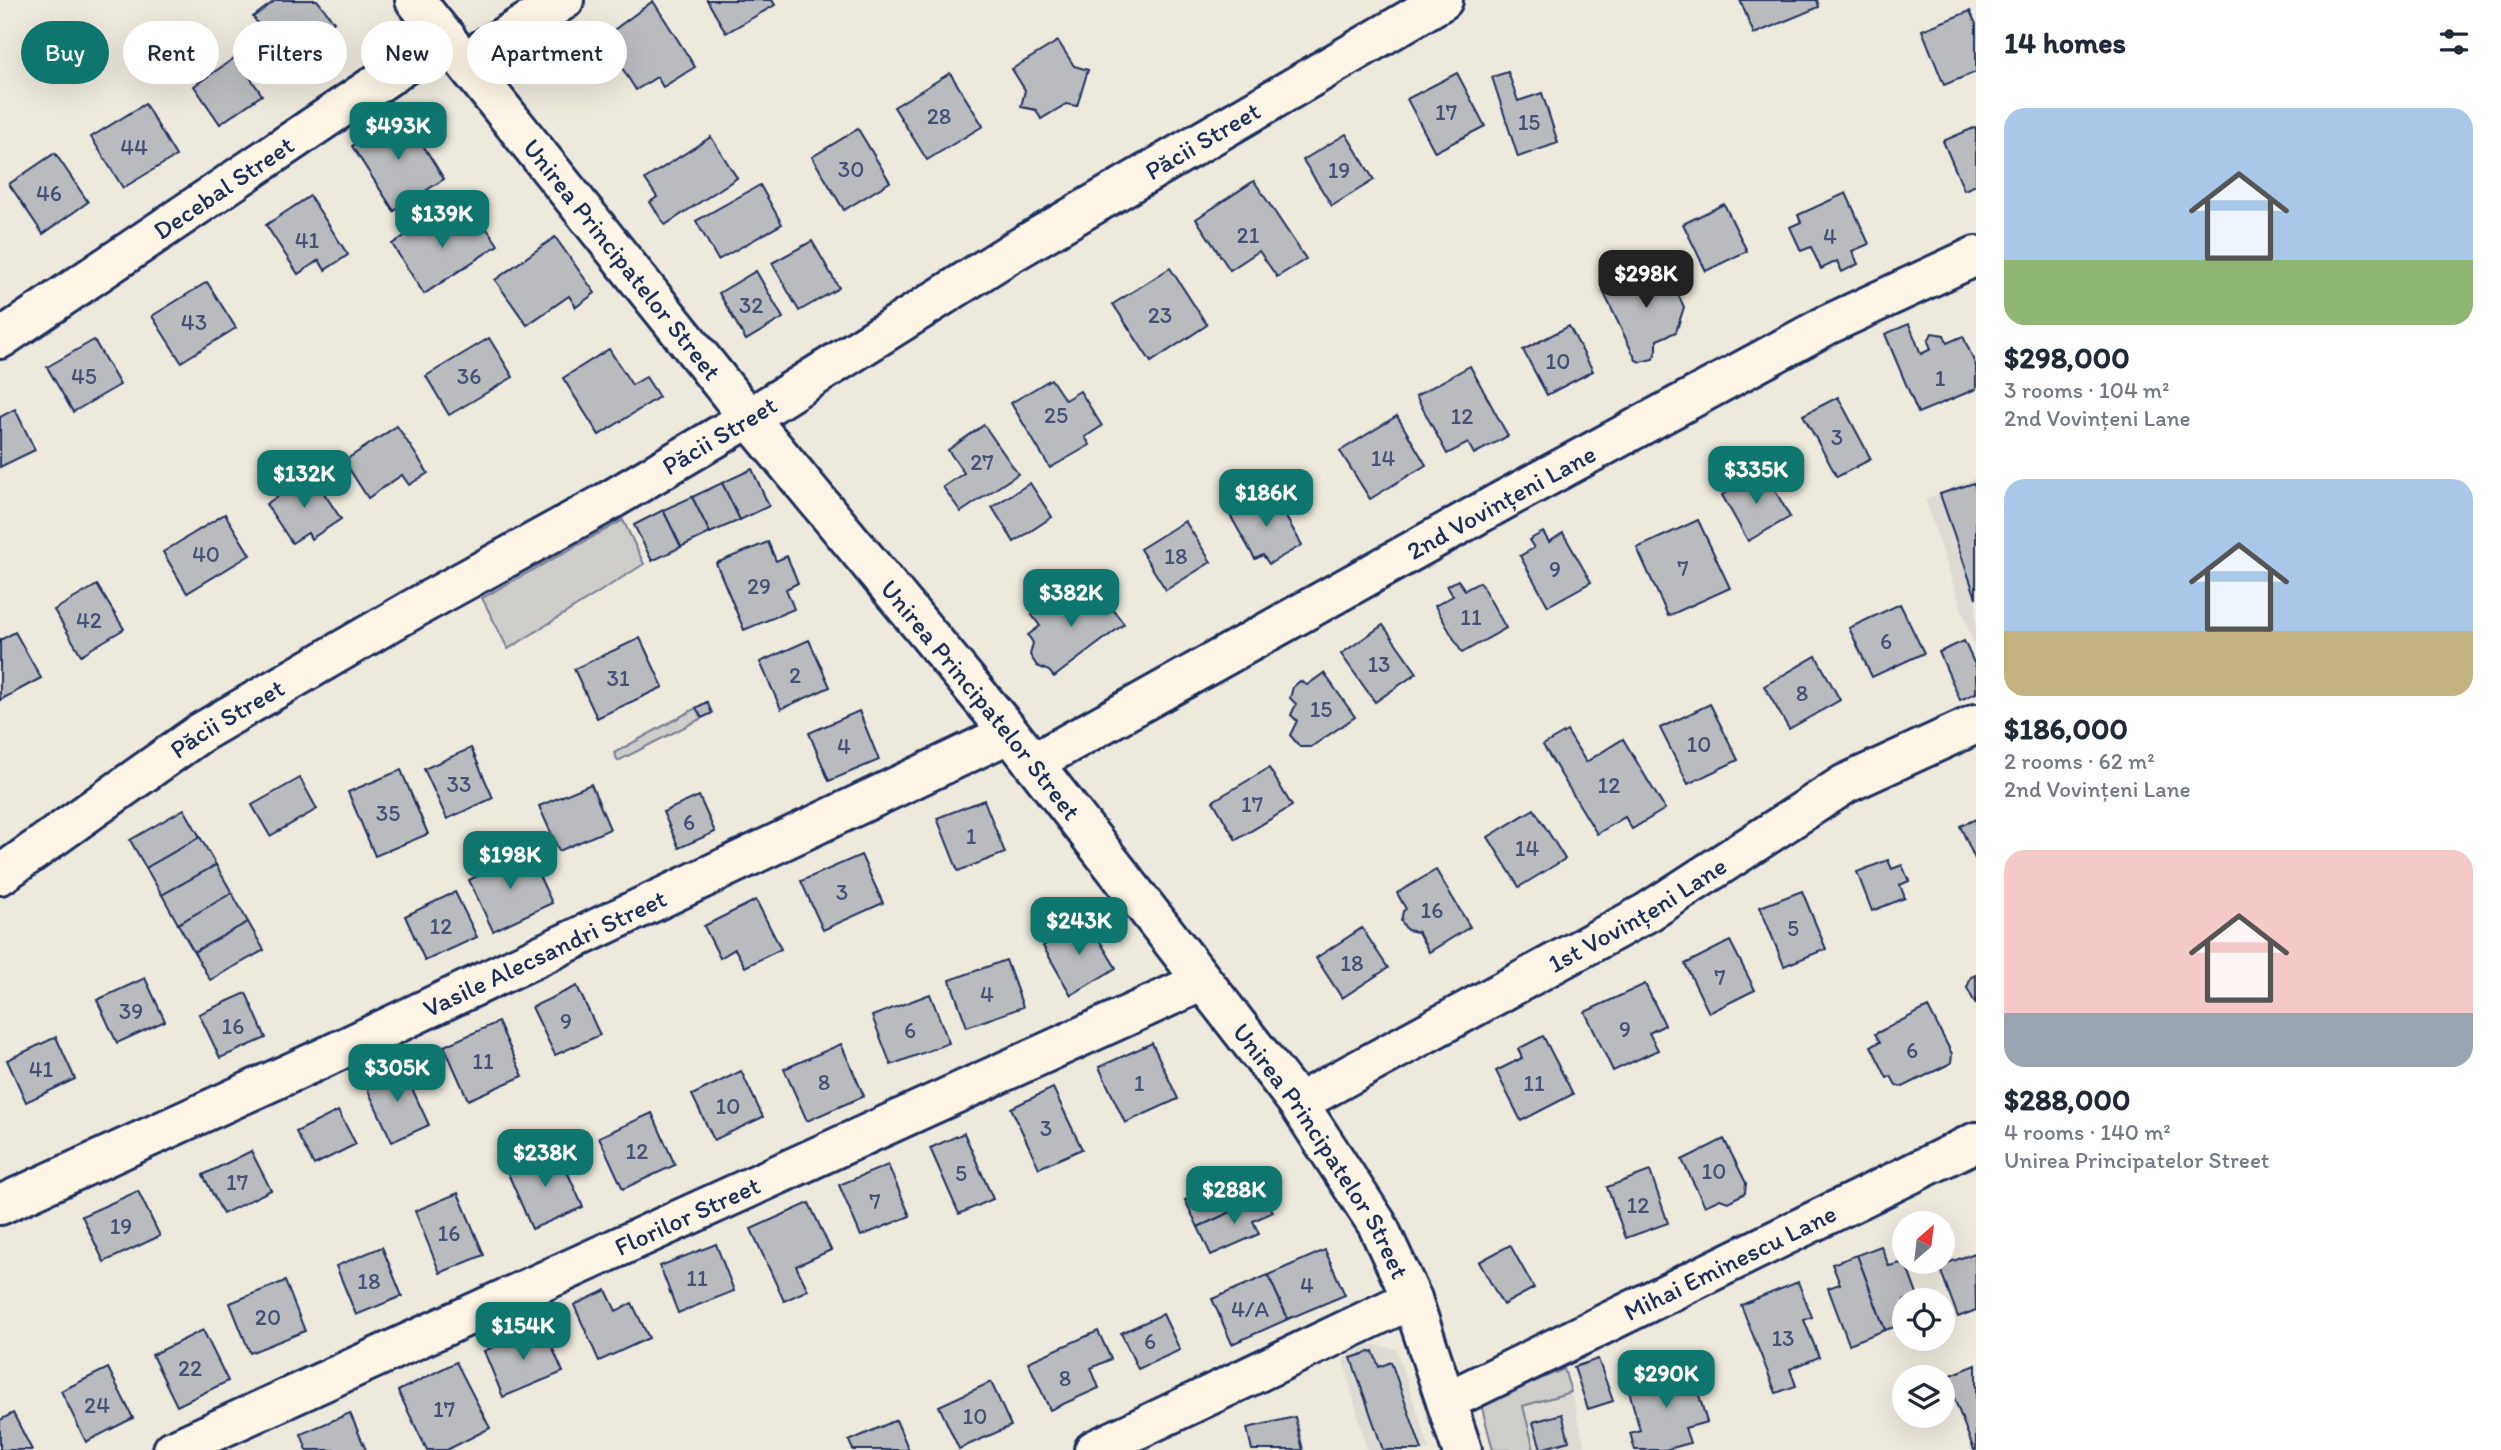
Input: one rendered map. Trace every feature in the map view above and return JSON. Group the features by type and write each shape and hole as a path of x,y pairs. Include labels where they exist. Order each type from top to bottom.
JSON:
{"street":[{"name":"Unirea Principatelor Street","path":"415,0 749,418 1010,733 1201,982 1298,1103 1377,1224 1412,1299 1462,1450"},
{"name":"Decebal Street","path":"0,339 456,48 564,0"},
{"name":"Păcii Street","path":"0,875 200,733 749,418 1009,254 1443,0"},
{"name":"2nd Vovințeni Lane","path":"1033,763 1500,502 1827,325 1976,256"},
{"name":"1st Vovințeni Lane","path":"1298,1103 1648,912 1845,784 1976,724"},
{"name":"Vasile Alecsandri Street","path":"0,1205 334,1053 1010,733"},
{"name":"Florilor Street","path":"173,1450 1201,982"},
{"name":"Mihai Eminescu Lane","path":"1447,1401 1976,1142"},
{"path":"1094,1450 1412,1299"}],"shaded area":[{"path":"1976,478 1976,651 1925,499"},
{"path":"623,520 644,564 508,649 482,598"},
{"path":"707,702 712,713 618,761 614,753"},
{"path":"1369,1344 1396,1349 1430,1450 1367,1450 1343,1359"},
{"path":"1564,1369 1571,1392 1523,1406 1534,1450 1493,1450 1481,1404"},
{"path":"1571,1392 1586,1450 1534,1450 1523,1406"}],"building":[{"path":"276,0 317,0 333,21 256,21 253,17"},
{"path":"707,0 772,0 775,5 726,33"},
{"path":"1740,0 1817,0 1819,7 1754,34"},
{"path":"653,1 695,67 663,87 657,77 636,90 627,76 626,21"},
{"path":"1970,11 1976,24 1976,72 1944,85 1922,30"},
{"path":"1058,41 1074,66 1088,70 1077,106 1066,104 1041,119 1036,110 1021,107 1025,90 1012,69"},
{"path":"233,59 233,84 254,84 262,95 220,124 194,86 219,84 219,69"},
{"path":"1508,72 1518,101 1542,93 1558,143 1518,157 1492,77"},
{"path":"950,73 983,126 927,160 894,107"},
{"path":"1457,73 1485,126 1435,152 1407,99"},
{"path":"145,104 176,156 123,188 91,137"},
{"path":"403,113 444,179 394,211 352,146"},
{"path":"1976,127 1976,185 1964,190 1943,141"},
{"path":"858,129 890,182 844,210 812,157"},
{"path":"1346,134 1374,180 1332,206 1303,160"},
{"path":"711,137 737,178 665,225 650,202 657,197 645,179"},
{"path":"55,153 88,202 43,234 9,184"},
{"path":"1254,181 1306,259 1277,277 1259,251 1230,270 1196,219"},
{"path":"760,185 782,224 718,260 696,221"},
{"path":"1846,193 1869,244 1852,251 1858,264 1842,272 1837,261 1821,269 1811,247 1801,251 1790,227 1801,222 1798,215"},
{"path":"310,196 348,255 325,270 319,260 298,274 266,225"},
{"path":"1724,204 1747,251 1706,271 1683,224"},
{"path":"443,211 456,232 479,217 498,245 424,294 392,244"},
{"path":"555,237 595,293 576,307 569,296 527,325 495,280"},
{"path":"812,241 839,288 799,311 772,263"},
{"path":"1663,263 1684,307 1676,332 1657,340 1653,359 1640,362 1636,360 1603,291"},
{"path":"1170,268 1207,325 1151,362 1113,304"},
{"path":"756,271 783,318 746,340 719,293"},
{"path":"207,282 236,328 181,362 152,316"},
{"path":"1909,324 1921,354 1931,349 1928,341 1932,333 1944,335 1947,343 1963,336 1976,366 1976,389 1918,413 1885,334"},
{"path":"1569,326 1593,371 1547,395 1523,350"},
{"path":"489,338 513,377 449,415 426,376"},
{"path":"94,340 120,385 73,412 47,367"},
{"path":"609,349 632,385 646,377 659,397 599,435 563,378"},
{"path":"1470,366 1508,436 1474,454 1468,443 1447,454 1416,396"},
{"path":"1051,379 1065,400 1080,391 1102,426 1085,437 1090,445 1050,468 1011,403"},
{"path":"1838,397 1871,459 1837,477 1803,415"},
{"path":"15,409 35,450 0,467 0,417"},
{"path":"1397,416 1426,465 1370,499 1340,451"},
{"path":"984,425 1018,474 961,512 943,487 964,473 948,450"},
{"path":"397,426 428,473 409,485 402,475 368,498 344,461"},
{"path":"752,469 769,506 740,520 722,483"},
{"path":"1764,471 1790,517 1748,541 1722,495"},
{"path":"312,475 341,519 311,539 308,533 292,543 266,504"},
{"path":"722,483 740,520 710,533 692,497"},
{"path":"1030,483 1052,517 1014,542 992,507"},
{"path":"1974,483 1976,490 1976,598 1940,494"},
{"path":"1271,491 1302,545 1269,564 1263,555 1255,559 1230,515"},
{"path":"692,497 710,533 681,547 663,510"},
{"path":"663,510 681,547 652,561 634,525"},
{"path":"225,514 250,555 187,593 163,552"},
{"path":"1698,520 1730,588 1668,616 1637,548"},
{"path":"1185,521 1211,562 1166,590 1140,549"},
{"path":"1543,532 1549,542 1563,533 1591,582 1548,606 1520,556 1534,548 1529,540"},
{"path":"768,542 776,561 787,556 798,583 786,589 794,609 744,630 716,563"},
{"path":"1458,580 1465,590 1480,582 1506,628 1462,653 1435,606 1453,596 1447,586"},
{"path":"1093,583 1124,624 1054,677 1049,671 1037,666 1030,655 1033,643 1028,635 1040,626 1032,615 1043,600 1052,599 1060,609"},
{"path":"97,585 124,629 81,655 54,610"},
{"path":"1900,604 1924,653 1872,677 1849,628"},
{"path":"1383,625 1417,673 1375,702 1341,654"},
{"path":"15,632 41,678 0,700 0,640"},
{"path":"640,638 663,687 597,718 574,669"},
{"path":"809,640 830,687 781,709 760,662"},
{"path":"1964,641 1976,667 1976,693 1960,700 1939,652"},
{"path":"1816,656 1840,700 1789,729 1764,686"},
{"path":"1324,673 1355,717 1311,747 1300,747 1290,735 1297,721 1291,715 1296,704 1290,698 1293,687 1300,681 1307,685"},
{"path":"707,702 712,713 702,718 696,708"},
{"path":"1710,704 1738,760 1688,784 1660,728"},
{"path":"859,711 879,760 829,781 809,733"},
{"path":"1567,731 1586,762 1623,739 1665,809 1632,829 1625,817 1597,834 1543,745"},
{"path":"471,748 493,798 447,819 424,769"},
{"path":"1269,768 1292,806 1236,840 1213,801"},
{"path":"401,770 428,834 375,856 348,792"},
{"path":"300,778 317,809 270,836 252,805"},
{"path":"591,784 610,829 559,851 539,806"},
{"path":"699,796 715,832 679,848 663,812"},
{"path":"984,800 1005,853 958,871 937,818"},
{"path":"184,809 200,837 146,868 130,840"},
{"path":"1534,809 1565,859 1519,887 1488,837"},
{"path":"1976,819 1976,861 1960,826"},
{"path":"200,837 216,865 162,895 146,868"},
{"path":"528,852 552,903 493,931 469,880"},
{"path":"861,855 883,903 823,930 801,881"},
{"path":"1888,860 1892,869 1902,865 1909,881 1900,885 1905,898 1872,911 1857,872"},
{"path":"216,865 232,893 178,924 162,895"},
{"path":"1436,870 1470,927 1429,952 1418,932 1407,930 1401,921 1406,909 1397,893"},
{"path":"1802,891 1826,949 1784,966 1760,907"},
{"path":"455,892 477,937 425,961 405,916"},
{"path":"232,893 248,922 194,952 178,924"},
{"path":"756,900 781,949 745,967 735,949 720,958 704,926"},
{"path":"1087,920 1116,968 1071,995 1043,946"},
{"path":"248,922 264,950 210,980 194,952"},
{"path":"1362,928 1388,968 1342,998 1316,958"},
{"path":"1730,941 1755,990 1709,1013 1685,964"},
{"path":"1006,960 1023,1007 967,1027 950,980"},
{"path":"1976,975 1976,1005 1967,988 1971,977"},
{"path":"145,978 165,1021 117,1043 97,1000"},
{"path":"1645,984 1665,1025 1649,1033 1658,1050 1613,1071 1585,1012"},
{"path":"577,986 600,1035 555,1055 532,1007"},
{"path":"246,993 266,1038 220,1058 199,1014"},
{"path":"930,994 949,1043 891,1065 872,1016"},
{"path":"1928,1007 1952,1054 1951,1063 1903,1087 1896,1085 1891,1076 1887,1078 1871,1046 1880,1042 1875,1034"},
{"path":"498,1022 523,1076 468,1100 444,1046"},
{"path":"1543,1036 1573,1094 1521,1121 1496,1071 1522,1058 1518,1049"},
{"path":"56,1037 75,1079 26,1102 7,1060"},
{"path":"1152,1043 1178,1099 1125,1123 1099,1067"},
{"path":"841,1044 864,1096 807,1121 784,1069"},
{"path":"402,1067 429,1125 392,1142 365,1084"},
{"path":"741,1071 763,1117 714,1140 692,1095"},
{"path":"1053,1088 1082,1149 1039,1168 1011,1108"},
{"path":"338,1111 356,1144 314,1165 296,1132"},
{"path":"652,1113 675,1165 623,1189 599,1137"},
{"path":"964,1133 993,1199 959,1214 930,1148"},
{"path":"1724,1139 1746,1183 1745,1193 1728,1202 1720,1199 1705,1206 1682,1160"},
{"path":"557,1149 583,1207 532,1229 507,1171"},
{"path":"251,1151 271,1190 223,1214 203,1175"},
{"path":"888,1165 910,1216 861,1236 839,1185"},
{"path":"1650,1171 1668,1223 1626,1238 1607,1187"},
{"path":"1233,1178 1239,1190 1259,1181 1266,1196 1198,1227 1185,1200"},
{"path":"138,1191 160,1236 104,1262 82,1216"},
{"path":"458,1193 484,1255 440,1273 415,1211"},
{"path":"1266,1196 1273,1212 1253,1221 1259,1234 1211,1255 1198,1227"},
{"path":"809,1203 831,1250 796,1266 808,1290 784,1301 751,1229"},
{"path":"716,1244 734,1291 678,1313 660,1266"},
{"path":"1510,1245 1534,1288 1503,1305 1479,1262"},
{"path":"1881,1246 1889,1266 1892,1265 1892,1274 1909,1274 1915,1288 1892,1288 1892,1328 1885,1330 1857,1255"},
{"path":"382,1247 402,1296 356,1315 336,1266"},
{"path":"1325,1250 1345,1295 1288,1319 1268,1275"},
{"path":"1975,1253 1976,1310 1958,1317 1955,1309 1955,1288 1947,1288 1942,1274 1955,1274 1955,1260"},
{"path":"1857,1255 1885,1330 1849,1344 1828,1288 1840,1284 1832,1264"},
{"path":"1268,1275 1288,1319 1232,1344 1212,1299"},
{"path":"285,1281 305,1331 250,1353 230,1303"},
{"path":"1798,1282 1812,1317 1804,1320 1819,1357 1790,1369 1796,1386 1776,1393 1741,1305"},
{"path":"606,1290 616,1311 632,1303 649,1338 599,1361 574,1305"},
{"path":"1163,1314 1180,1350 1138,1369 1121,1333"},
{"path":"543,1326 563,1372 503,1397 484,1351"},
{"path":"203,1330 228,1381 177,1406 152,1355"},
{"path":"1098,1331 1111,1359 1091,1368 1099,1388 1050,1410 1028,1362"},
{"path":"1373,1351 1379,1367 1391,1362 1422,1450 1383,1450 1351,1358"},
{"path":"1598,1359 1613,1401 1588,1409 1574,1367"},
{"path":"1667,1360 1672,1378 1692,1372 1707,1422 1685,1428 1690,1443 1665,1450 1635,1450 1630,1433 1640,1430 1629,1391 1647,1385 1644,1378 1652,1376 1649,1366"},
{"path":"456,1362 490,1428 447,1450 427,1450 398,1391"},
{"path":"1976,1365 1976,1450 1955,1400 1955,1373"},
{"path":"108,1368 133,1418 86,1442 61,1391"},
{"path":"991,1382 1011,1426 959,1449 939,1406"},
{"path":"13,1413 32,1450 0,1450 0,1420"},
{"path":"350,1413 366,1450 307,1450 301,1434"},
{"path":"1562,1414 1569,1441 1541,1449 1533,1422"},
{"path":"1295,1417 1303,1450 1252,1450 1247,1428"},
{"path":"896,1420 909,1450 853,1450 849,1441"}]}
